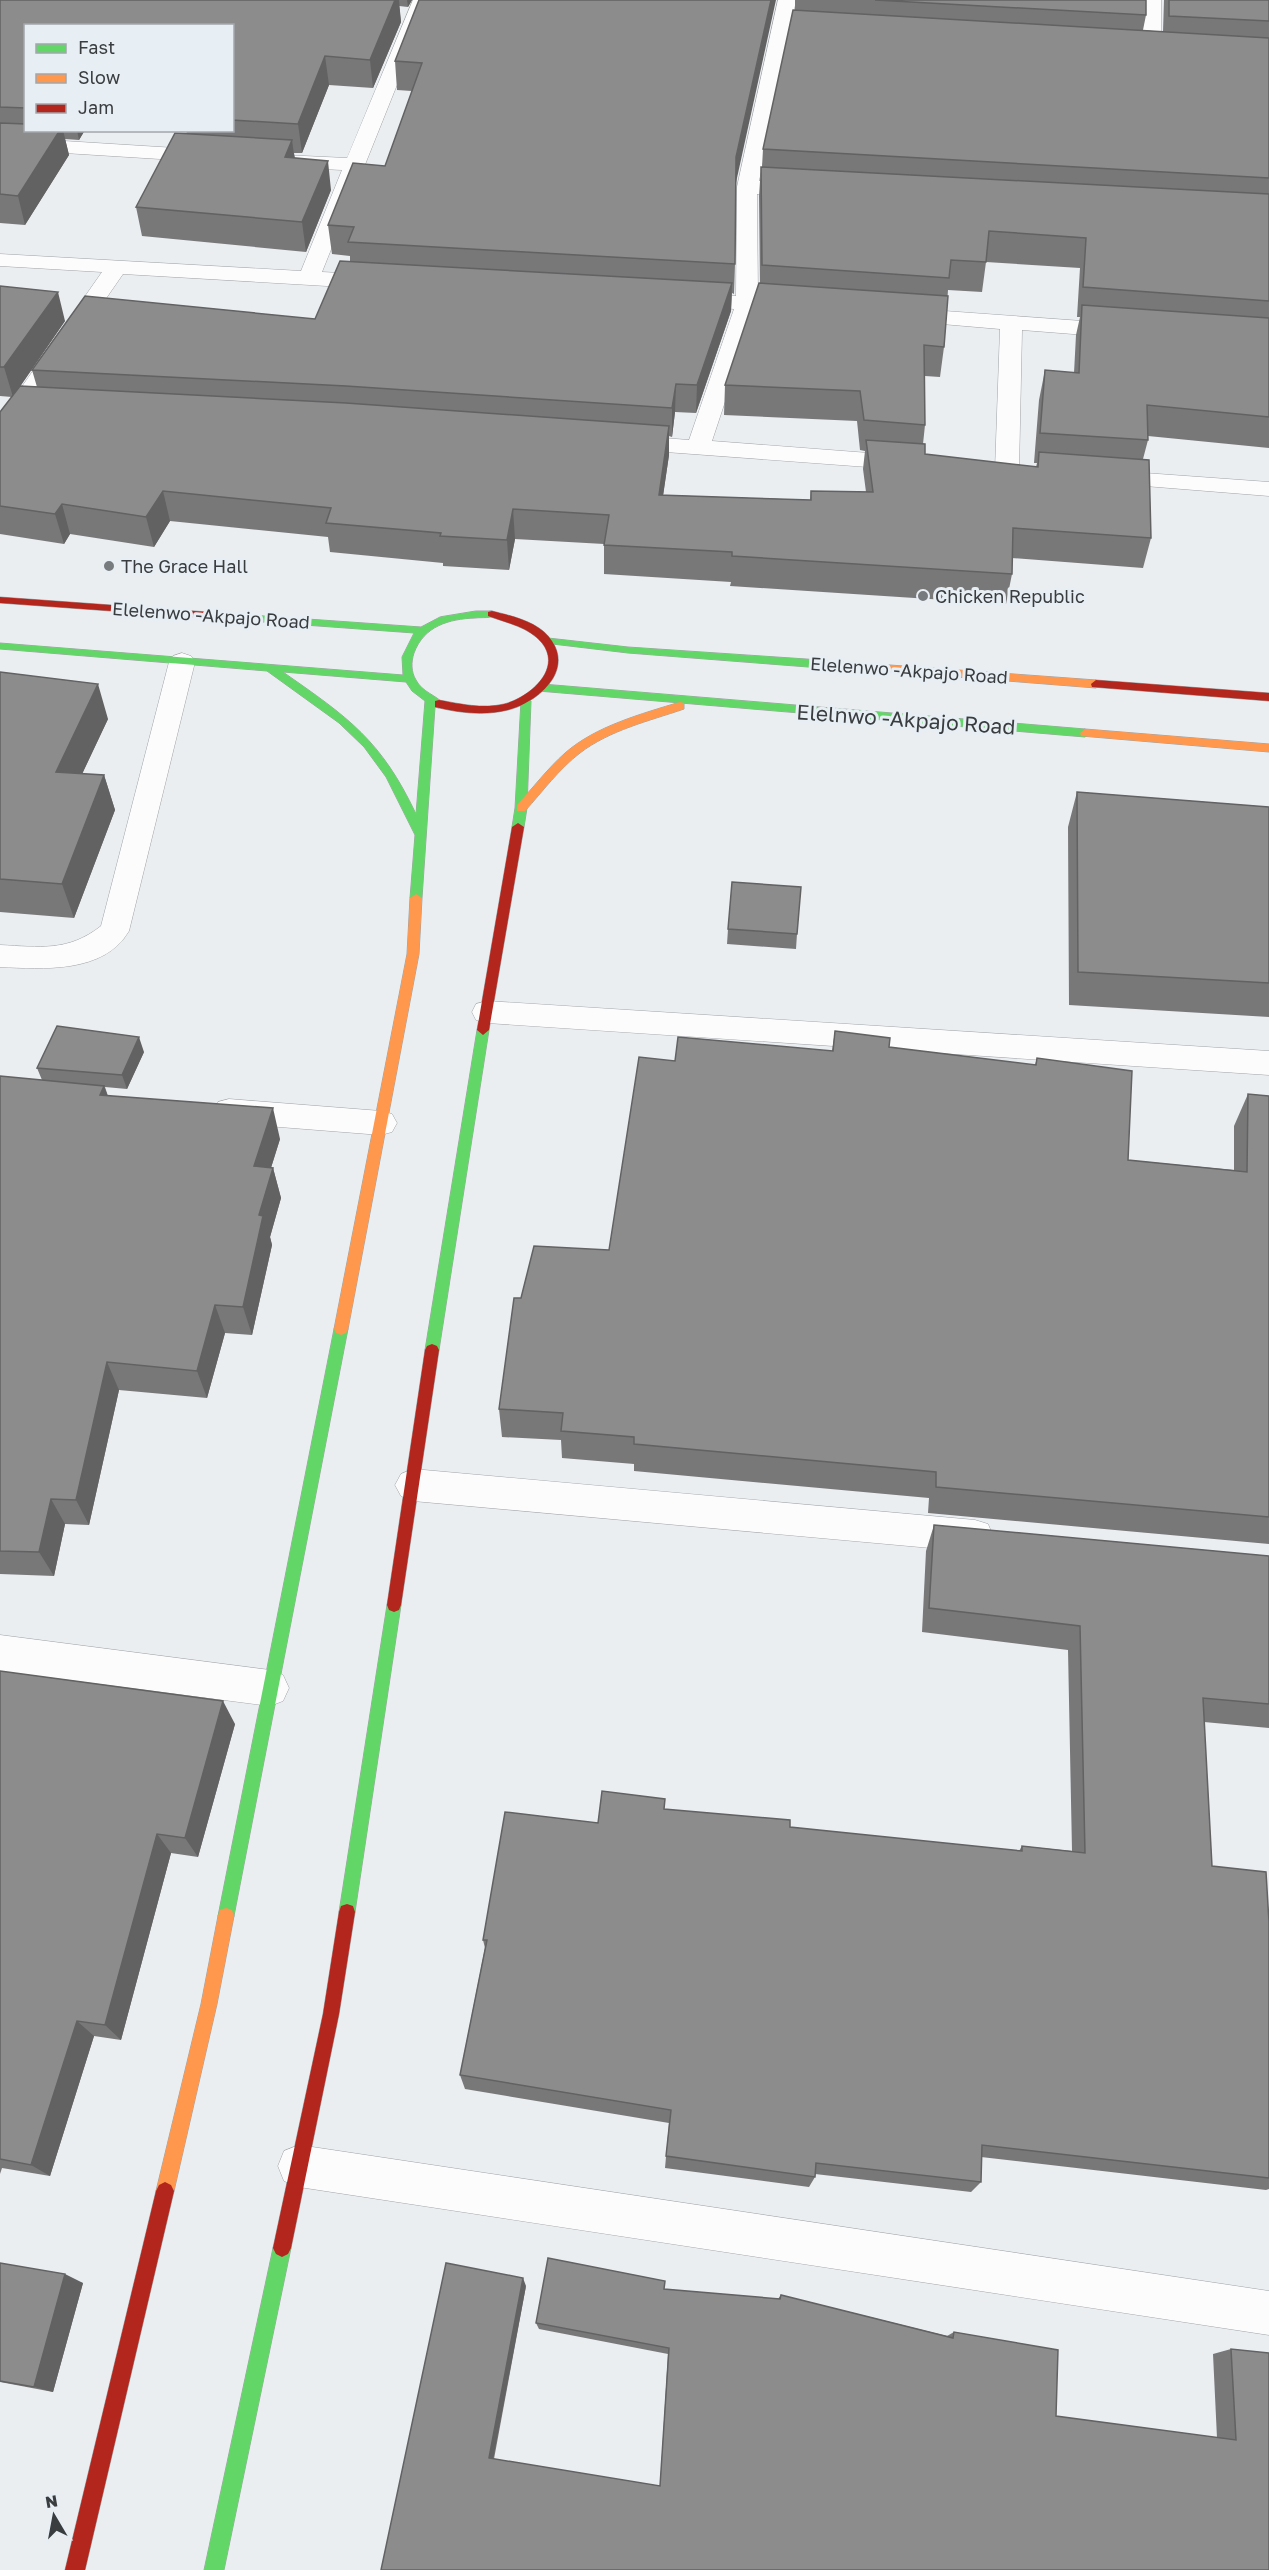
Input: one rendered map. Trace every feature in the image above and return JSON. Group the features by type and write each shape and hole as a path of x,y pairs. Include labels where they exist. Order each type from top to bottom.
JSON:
{"main road":[{"name":"Elelenwo -Akpajo Road","path":"0,600 421,630"},
{"path":"492,614 516,618 535,628 548,641 554,657 552,674 542,688 526,702 499,710 475,712 451,709 430,702 414,690 405,675 404,659 421,630 444,620 467,615 492,614"},
{"name":"Elelenwo -Akpajo Road","path":"548,641 627,650 1269,697"},
{"path":"0,646 408,679"},
{"path":"271,669 357,733 377,755 393,778 419,832"},
{"name":"Elelnwo -Akpajo Road","path":"542,688 689,702 1269,748"},
{"path":"75,2570 208,2004 381,1123 412,954 430,702"},
{"path":"214,2570 331,2014 463,1150 521,808 526,702"},
{"path":"521,808 567,758 587,743 612,730 689,702"}],"street":[{"path":"698,447 747,303 747,187 787,0"},
{"path":"1151,52 1152,0"},
{"path":"391,14 418,8"},
{"path":"309,278 418,8"},
{"path":"780,32 852,36"},
{"path":"1127,51 1175,54"},
{"path":"0,143 225,157"},
{"path":"260,159 355,165"},
{"path":"747,187 830,192"},
{"path":"0,260 404,283"},
{"path":"0,435 10,406 117,267"},
{"path":"664,298 816,308"},
{"path":"885,314 1140,332"},
{"path":"1007,470 1011,323"},
{"path":"10,406 44,408"},
{"path":"606,441 935,465"},
{"path":"983,468 1030,472"},
{"path":"1078,475 1269,489"},
{"path":"0,956 59,959 99,945 114,931 182,662"},
{"path":"487,1012 1269,1064"},
{"path":"202,1109 381,1123"},
{"path":"413,1485 1007,1539"},
{"path":"0,1653 270,1688"},
{"path":"299,2166 1269,2313"}],"building":[{"path":"0,0 395,0 370,60 325,56 298,124 234,120 234,24 24,24 24,108 0,107"},
{"path":"419,0 771,0 736,157 735,264 348,242 354,227 328,225 353,163 385,166 422,63 395,61"},
{"path":"875,0 1146,0 1146,15"},
{"path":"1169,0 1269,0 1269,21 1169,16"},
{"path":"793,10 1269,38 1269,178 763,149"},
{"path":"0,123 24,124 24,132 59,132 18,196 0,194"},
{"path":"175,133 292,140 285,157 328,161 302,222 136,207"},
{"path":"761,167 1269,194 1269,301 1083,287 1086,238 989,231 986,262 951,260 949,278 762,265"},
{"path":"340,261 732,283 697,385 676,384 672,408 346,386 32,370 85,296 315,319"},
{"path":"759,283 948,296 944,347 924,345 925,425 864,420 860,391 725,385"},
{"path":"0,286 58,292 4,367 0,367"},
{"path":"1082,305 1269,318 1269,417 1147,405 1148,440 1040,433 1045,370 1079,373"},
{"path":"20,386 346,403 669,426 659,495 811,500 811,491 873,492 866,440 925,444 925,454 1038,467 1039,452 1149,460 1151,538 1013,528 1012,574 732,556 732,552 604,545 609,515 513,509 507,540 440,536 441,533 326,523 331,508 163,491 146,517 62,504 55,514 0,506 0,412"},
{"path":"0,672 98,684 56,772 104,775 62,884 0,879"},
{"path":"1077,792 1269,807 1269,983 1078,972"},
{"path":"732,882 801,887 797,934 728,929"},
{"path":"57,1026 139,1037 122,1075 37,1068"},
{"path":"835,1031 890,1038 889,1047 1036,1065 1037,1058 1132,1071 1128,1160 1247,1172 1248,1094 1269,1096 1269,1517 936,1487 936,1472 634,1444 634,1437 561,1431 563,1413 499,1409 514,1298 521,1298 534,1246 609,1250 639,1057 675,1061 678,1037 833,1051"},
{"path":"0,1076 104,1086 100,1095 273,1108 254,1166 273,1168 259,1215 263,1216 243,1307 215,1305 197,1371 107,1362 76,1500 51,1499 39,1552 0,1551"},
{"path":"934,1525 1269,1556 1269,1704 1203,1698 1212,1866 1266,1872 1269,1922 1269,2178 982,2145 981,2182 816,2163 815,2177 666,2156 671,2110 460,2075 487,1940 483,1940 505,1812 598,1823 602,1791 665,1799 664,1809 790,1820 790,1827 1022,1851 1022,1846 1085,1853 1080,1626 929,1608"},
{"path":"0,1671 223,1701 185,1838 157,1834 105,2025 77,2021 31,2165 0,2159"},
{"path":"548,2258 665,2281 664,2289 780,2299 781,2295 953,2338 954,2332 1058,2350 1056,2416 1236,2440 1231,2349 1269,2353 1269,2570 381,2570 446,2263 523,2278 489,2458 660,2486 669,2348 536,2323"},
{"path":"0,2263 65,2274 34,2387 0,2381"}],"traffic: fast":[{"path":"439,704 423,695 407,674 407,657 411,647 421,632 436,622 452,617 492,614"},
{"path":"222,616 421,630"},
{"path":"548,641 628,650 821,664"},
{"path":"0,646 408,679"},
{"path":"271,669 329,709 368,744 391,775 419,832"},
{"path":"542,688 1085,733"},
{"path":"518,827 526,701"},
{"path":"416,898 430,702"},
{"path":"432,1350 483,1030"},
{"path":"226,1916 341,1329"},
{"path":"347,1912 394,1605"},
{"path":"214,2570 282,2248"}],"traffic: slow":[{"path":"821,664 1096,684"},
{"path":"521,808 560,764 578,748 621,726 680,706"},
{"path":"1085,733 1269,748"},
{"path":"341,1329 413,954 416,898"},
{"path":"165,2191 209,2004 226,1916"}],"traffic: jam":[{"path":"0,600 222,616"},
{"path":"439,704 475,711 506,707 531,696 548,680 554,661 548,642 528,626 492,614"},
{"path":"1096,684 1269,697"},
{"path":"483,1030 518,827"},
{"path":"394,1605 432,1350"},
{"path":"282,2248 331,2014 347,1912"},
{"path":"75,2570 165,2191"}],"place":[{"name":"The Grace Hall","path":"109,566"},
{"name":"Chicken Republic","path":"923,596"}]}
